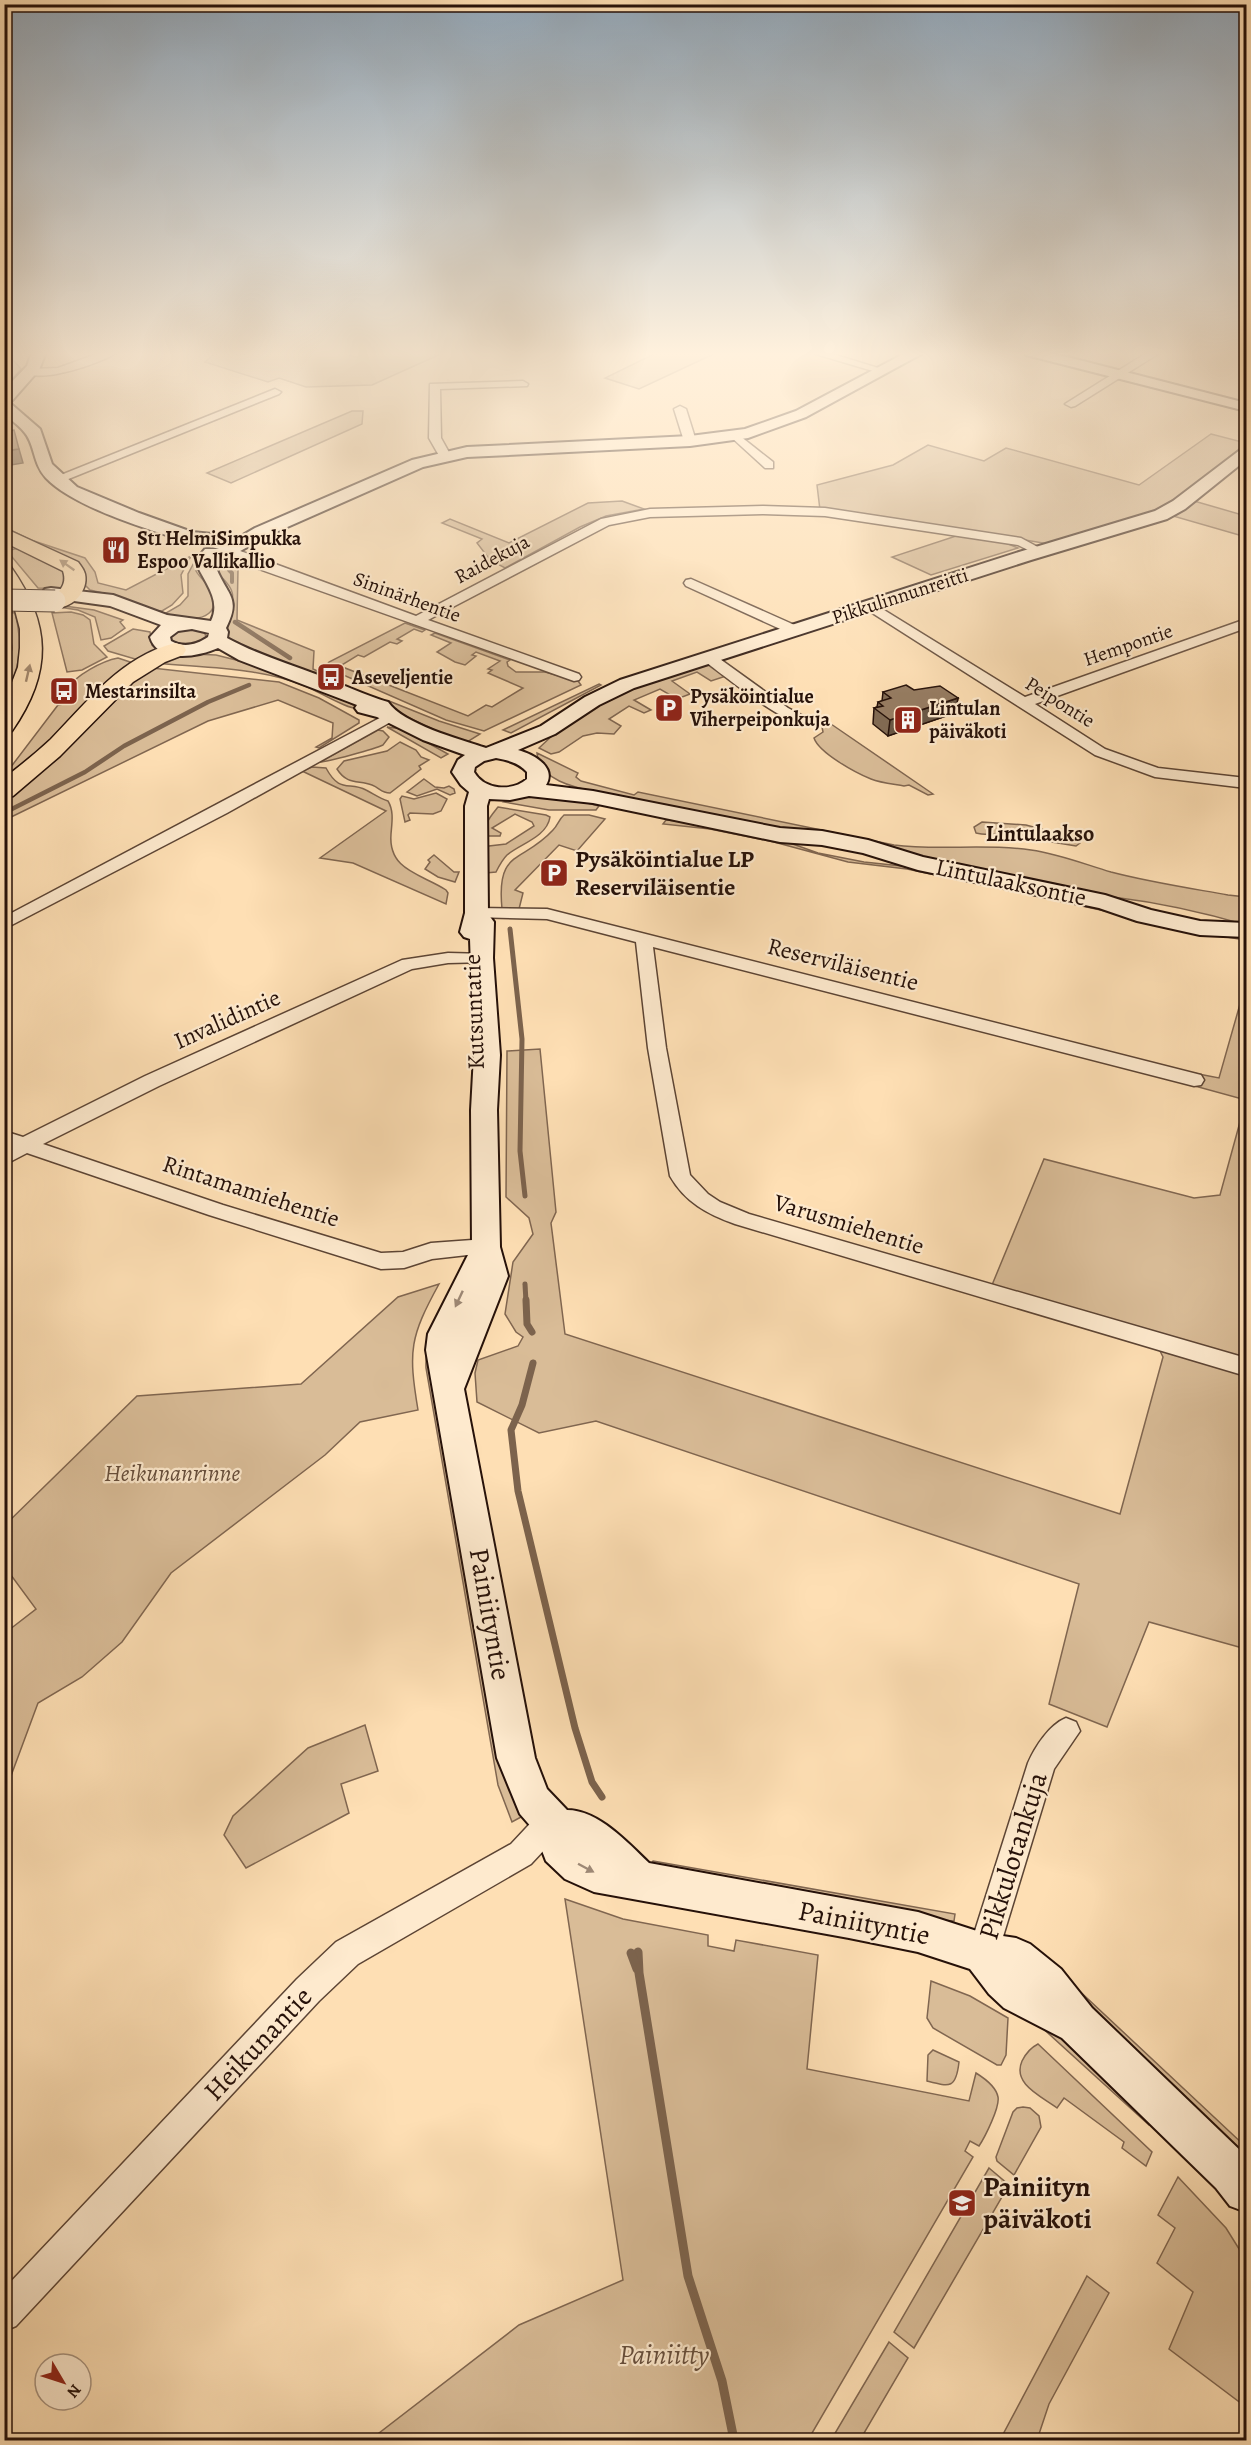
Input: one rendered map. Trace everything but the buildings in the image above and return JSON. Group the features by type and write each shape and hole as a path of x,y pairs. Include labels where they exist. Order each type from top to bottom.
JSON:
{"highway":[{"path":"4,534 71,565 76,572 74,586 59,598"},
{"path":"4,571 18,588 30,616 33,638 26,682 4,726"},
{"path":"4,791 55,748 120,681 142,665 155,627"}],"street":[{"path":"46,466 57,479 86,499 190,537 219,553"},
{"path":"57,479 89,466"},
{"path":"211,639 224,613 223,592 211,578 219,553 261,532 413,466"},
{"name":"Pikkulinnunreitti","path":"481,757 548,730 607,693 708,657 1161,515 1179,505 1229,466"},
{"name":"Raidekuja","path":"416,621 605,522 650,513 773,510 825,512 1021,542 1040,552"},
{"name":"Sininärhentie","path":"219,553 247,560 574,677"},
{"path":"691,583 794,630"},
{"path":"4,592 59,598 98,607 155,627 211,639"},
{"path":"4,600 59,598"},
{"path":"155,627 171,628 191,623 223,606"},
{"name":"Peipontie","path":"871,606 1100,752 1132,765 1184,777 1246,783"},
{"path":"191,623 211,639 246,656 313,680 353,698 359,705 371,711 387,714 525,779"},
{"name":"Hempontie","path":"1023,703 1246,623"},
{"path":"708,657 783,711 804,722"},
{"path":"4,924 220,810 387,714"},
{"name":"Pikkulinnunreitti","path":"525,779 532,749 543,739 548,730"},
{"path":"481,757 465,777 481,789 525,779"},
{"path":"477,824 491,806 525,779"},
{"name":"Lintulaaksontie","path":"525,779 593,797 780,835 816,849 862,858 918,863 1105,902 1145,916 1200,928 1246,930"},
{"name":"Kutsuntatie","path":"481,789 476,806 477,914 473,921 476,958 472,1062 484,1110 486,1247"},
{"name":"Reserviläisentie","path":"477,914 547,914 1194,1080"},
{"name":"Varusmiehentie","path":"646,939 644,945 649,995 680,1176 692,1193 702,1201 729,1214 787,1232 1246,1367"},
{"name":"Invalidintie","path":"4,1158 15,1141 408,964 438,959 476,958"},
{"name":"Rintamamiehentie","path":"15,1141 216,1210 381,1261 404,1260 431,1251 486,1247"},
{"name":"Painiityntie","path":"486,1247 493,1276 448,1387 516,1758 533,1801 554,1826 560,1848 579,1865 594,1873 637,1879 684,1890 918,1932 983,1953"},
{"name":"Pikkulotankuja","path":"983,1953 1042,1763 1066,1731"},
{"name":"Heikunantie","path":"4,2314 308,1990 347,1953 521,1854 554,1826"},
{"path":"983,1953 1003,1980 1014,1989 1032,2002 1077,2024 1232,2172 1246,2190"}],"green space":[{"path":"223,466 269,466 231,483 207,473"},
{"path":"889,466 1071,466 1139,485 1166,466 1218,466 1176,500 1153,513 1049,544 897,519 820,510 817,485"},
{"path":"622,501 644,509 606,516 580,527 505,568 490,560 477,543 482,539 442,523 450,519 509,543 588,503"},
{"path":"1194,501 1246,516 1246,537 1173,516"},
{"path":"4,527 31,540 85,558 95,572 98,583 126,590 191,556 181,575 183,593 172,605 162,611 152,611 120,597 90,590 85,585 84,569 78,564"},
{"path":"959,535 1006,543 1018,548 931,575 892,557"},
{"path":"22,547 67,570 64,589 38,588 7,551"},
{"path":"200,556 196,571 213,593 212,610 201,617 193,618 166,613 180,605 188,596 188,574 197,557"},
{"path":"221,564 245,565 238,569 237,620 314,651 313,669 322,673 296,670 228,640 233,596 230,586 218,572"},
{"path":"57,605 94,610 123,620 120,622 125,628 111,638 101,640 95,617"},
{"path":"7,612 15,613 19,649 16,671 5,705 5,683 12,648"},
{"path":"71,612 83,615 90,620 94,644 107,657 82,670 67,672 52,613"},
{"path":"405,623 425,630 422,632 414,629 397,639 402,641 397,644 390,642 364,657 358,655 340,666 468,716 486,705 492,707 523,688 488,673 492,670 488,669 500,661 476,652 472,655 476,656 465,665 437,652 451,643 431,635 435,633 510,660 507,662 508,666 516,672 545,672 578,681 581,685 484,731 446,720 325,667 329,662"},
{"path":"189,628 204,631 206,637 190,645 172,641 171,636 177,631"},
{"path":"133,629 150,632 152,645 160,651 135,659 108,651 104,646"},
{"path":"193,654 216,655 244,662 344,700 359,708 349,707 305,686 269,675 231,669 154,663 164,658"},
{"path":"118,658 130,662 124,672 5,785 4,776 58,705 63,704 66,694 71,693 72,688 67,689 71,684 90,669"},
{"path":"709,664 726,676 711,681 697,672 672,681 690,694 677,699 660,689 634,700 651,710 644,713 629,706 609,719 621,726 614,734 597,733 583,736 559,752 551,754 539,748 555,733 621,690"},
{"path":"152,668 279,682 319,698 359,720 359,723 319,748 316,747 332,738 333,723 278,700 208,721 5,820 5,797 124,684"},
{"path":"601,685 511,733 503,730"},
{"path":"389,701 480,734 464,744 383,703"},
{"path":"831,724 933,794 928,795 909,785 875,780 839,762 823,750 814,738 823,732 822,727"},
{"path":"387,727 403,729 448,754 441,758"},
{"path":"378,730 383,731 389,737 383,745 320,762"},
{"path":"400,742 429,760 419,766 421,769 390,793 372,785 349,780 337,769 344,761 387,751"},
{"path":"537,753 578,773 576,777 581,781 634,795 638,792 894,845 1031,850 1140,879 1246,897 1246,925 1180,908 1113,897 584,790 563,783 545,771 539,763"},
{"path":"312,767 326,768 340,784 366,790 388,801 392,813 391,834 395,856 408,870 446,890 448,893 446,904 353,863 320,858 386,811 302,771"},
{"path":"424,779 435,787 449,786 454,789 455,793 450,795 437,789 417,796 407,792"},
{"path":"436,793 447,799 441,811 433,814 410,813 408,815 410,820 405,822 400,799 402,796 414,799"},
{"path":"519,795 568,798 599,806 596,810 549,810 504,802"},
{"path":"498,807 550,817 548,824 539,835 507,855 496,872 486,873 486,849 489,846 506,844 534,826 532,822 515,814 492,828 501,833 500,836 486,836 487,824"},
{"path":"564,815 589,815 605,819 577,851 559,845 515,890 523,893 519,909 502,909 501,889 507,866 542,841"},
{"path":"666,820 691,822 787,842 818,853 864,862 911,867 1246,937 1246,940 1158,926 1110,912 907,869 848,862 774,842 710,829 663,824"},
{"path":"982,822 1026,825 1079,839 1080,843 1076,846 1010,834 976,833 974,827"},
{"path":"434,855 454,872 459,872 455,882 438,877 425,869 430,862 428,860"},
{"path":"1246,983 1246,1100 1191,1085 1193,1073 1219,1078"},
{"path":"540,1049 556,1212 551,1223 565,1334 1120,1514 1163,1357 1152,1335 992,1285 1044,1159 1194,1198 1220,1195 1246,1100 1246,1649 1149,1622 1107,1727 1049,1704 1079,1584 596,1421 539,1433 477,1402 475,1373 478,1360 518,1346 523,1337 516,1332 505,1314 513,1262 533,1234 529,1218 506,1197 507,1051"},
{"name":"Heikunanrinne","path":"439,1284 422,1318 414,1344 413,1372 418,1410 360,1422 325,1455 171,1573 122,1642 82,1677 38,1703 5,1792 5,1633 36,1609 5,1567 5,1525 137,1396 301,1384 398,1297"},
{"path":"449,1292 456,1294 444,1319 521,1817 512,1822 498,1785 426,1368 429,1337"},
{"path":"365,1725 378,1771 341,1784 349,1813 246,1868 224,1835 233,1816 308,1748"},
{"path":"653,1861 955,1914 954,1921 925,1919 651,1865"},
{"name":"Painiitty","path":"565,1899 623,1919 708,1935 708,1946 734,1951 736,1940 818,1955 807,2069 969,2101 976,2073 997,2093 997,2108 985,2136 979,2146 970,2141 965,2151 973,2157 808,2440 370,2440 519,2325 623,2280"},
{"path":"1057,1970 1246,2147 1246,2167 1103,2031"},
{"path":"931,1981 970,1996 1008,2018 1006,2055 1001,2065 997,2065 933,2028 927,2018"},
{"path":"1027,2014 1082,2049 1151,2123 1149,2125"},
{"path":"1038,2044 1152,2152 1146,2166 1122,2148 1124,2142 1064,2098 1057,2108 1024,2083 1020,2069 1022,2061 1028,2051"},
{"path":"933,2050 959,2062 956,2077 951,2084 927,2081 928,2055"},
{"path":"1023,2107 1030,2108 1039,2116 1041,2127 1014,2175 997,2161 996,2157 1013,2112"},
{"path":"989,2168 1009,2185 914,2348 894,2332"},
{"path":"1178,2177 1226,2228 1246,2260 1246,2407 1169,2349 1193,2292 1157,2263 1175,2228 1158,2215"},
{"path":"1087,2276 1109,2293 1049,2404 1037,2440 1000,2440"},
{"path":"889,2342 908,2358 860,2440 831,2440"}],"waterway":[{"path":"229,570 232,573 232,582"},
{"path":"235,622 290,658"},
{"path":"4,813 85,772 124,746 208,702 249,685"},
{"path":"510,929 522,1039 520,1151 525,1196"},
{"path":"525,1284 526,1302"},
{"path":"526,1300 527,1324 532,1332"},
{"path":"533,1363 522,1405 511,1430 518,1491 575,1728 592,1782 602,1797"},
{"path":"638,1952 639,1973 688,2276 722,2381 734,2440"},
{"path":"631,1953 637,1969"}],"place":[{"name":"St1 HelmiSimpukka Espoo Vallikallio","path":"116,550"},
{"name":"Aseveljentie","path":"331,677"},
{"name":"Mestarinsilta","path":"64,691"},
{"name":"Pysäköintialue Viherpeiponkuja","path":"669,708"},
{"name":"Lintulan päiväkoti","path":"908,720"},
{"name":"Pysäköintialue LP Reserviläisentie","path":"554,873"},
{"name":"Painiityn päiväkoti","path":"962,2203"}],"district":[{"name":"Lintulaakso","path":"1040,834"}]}
